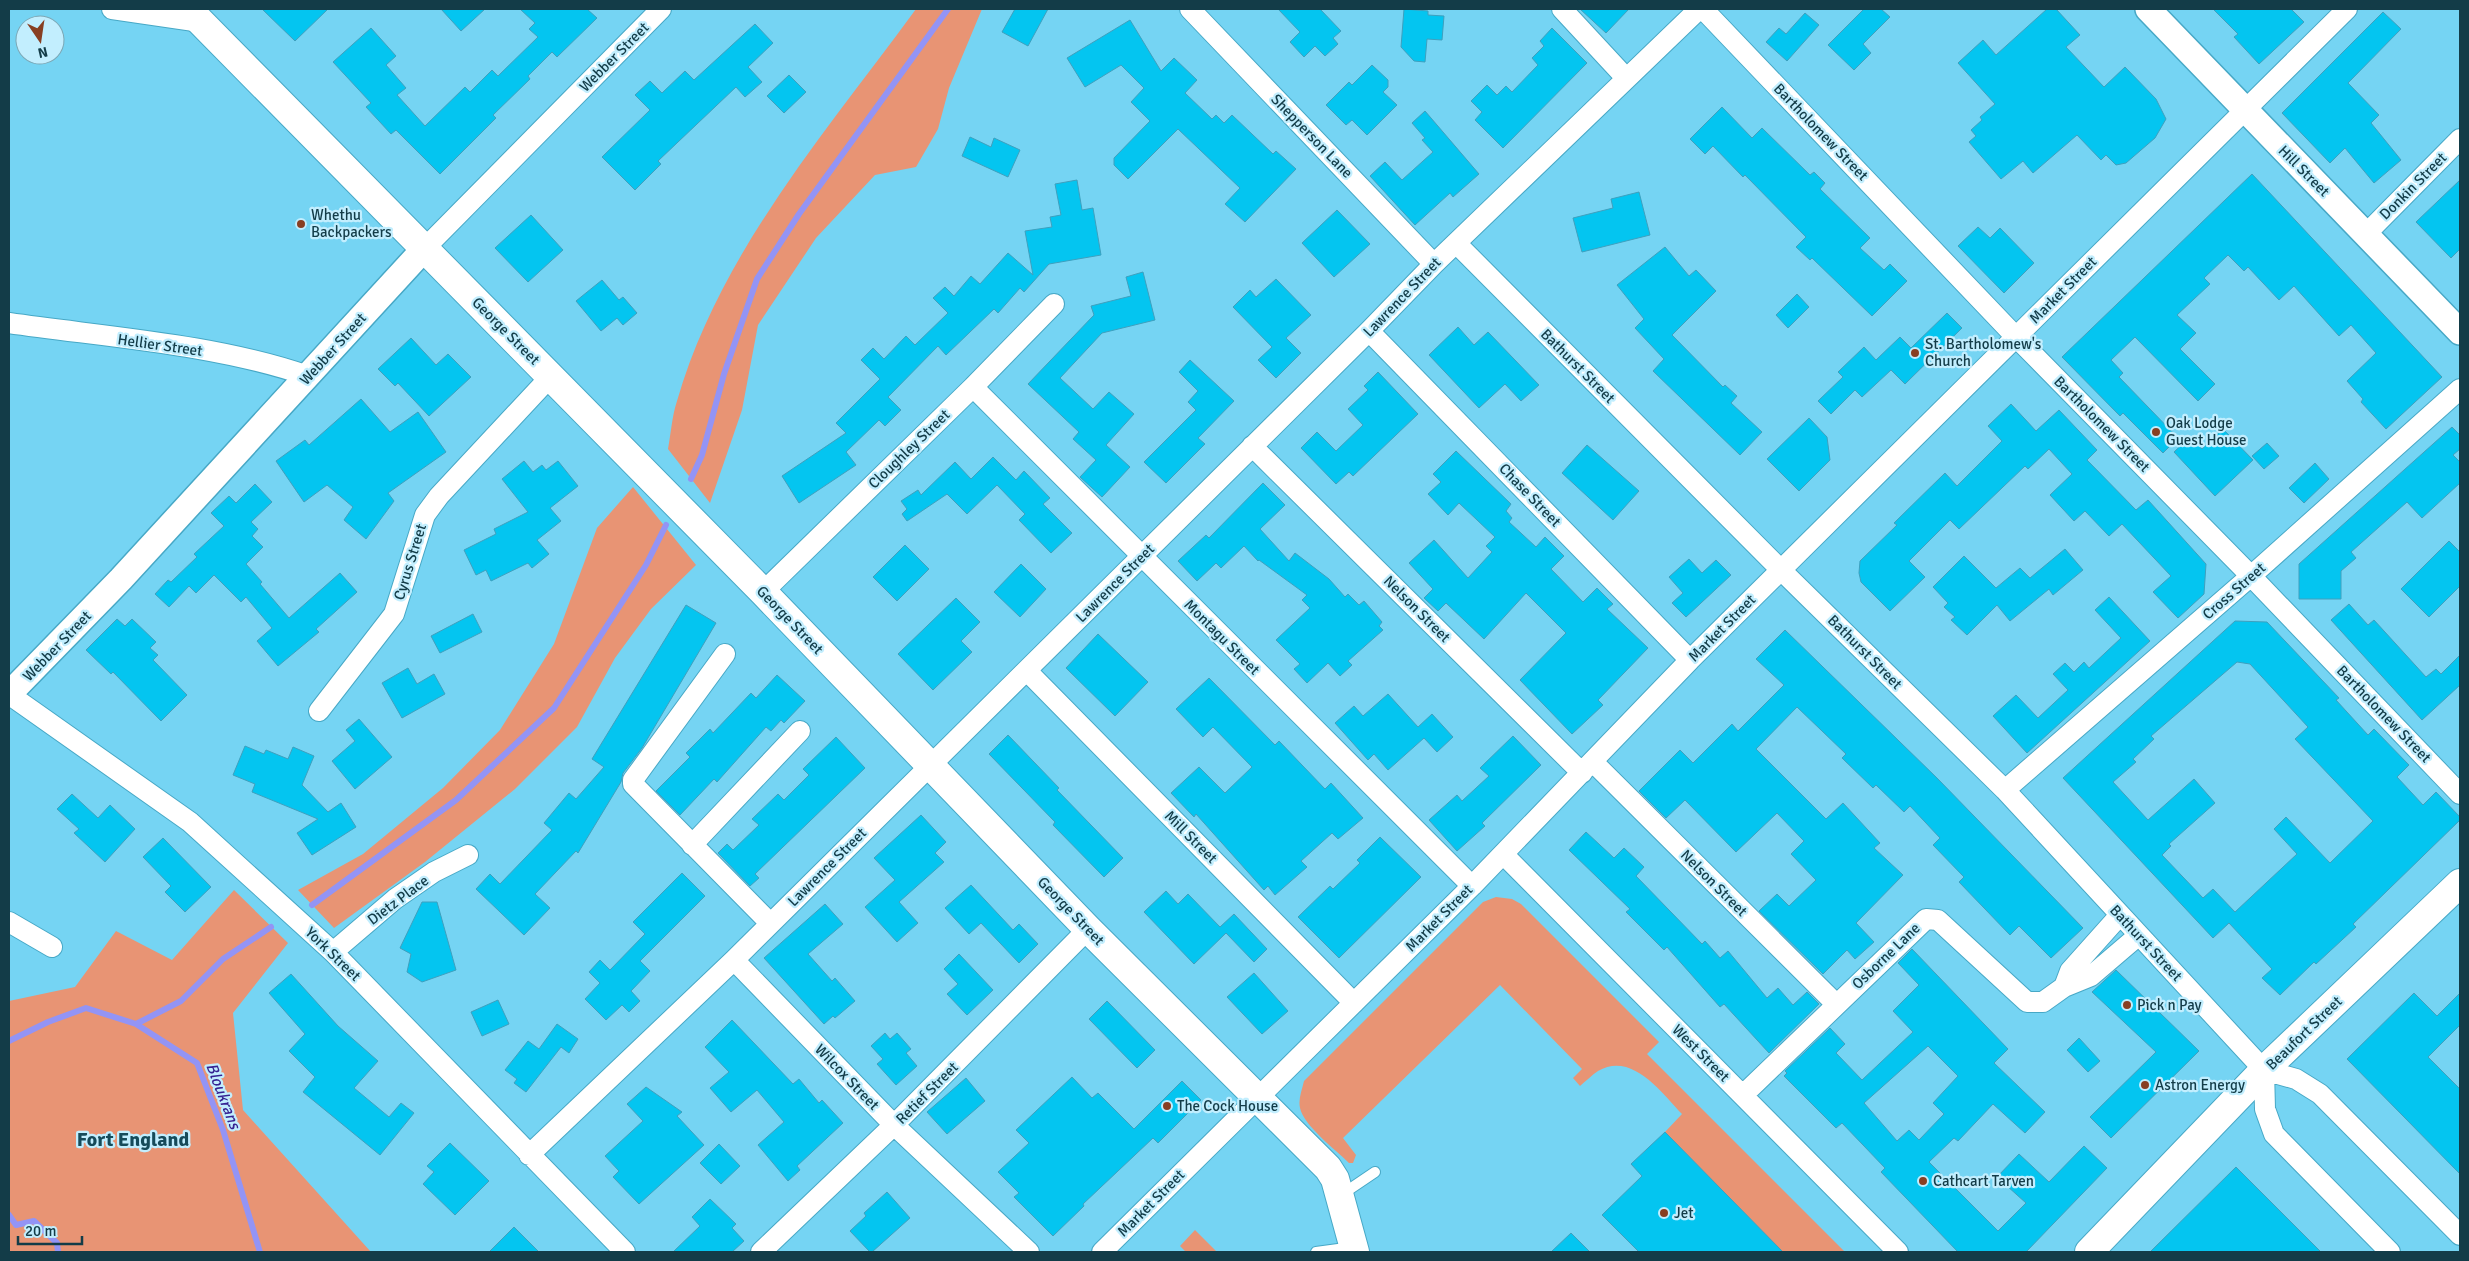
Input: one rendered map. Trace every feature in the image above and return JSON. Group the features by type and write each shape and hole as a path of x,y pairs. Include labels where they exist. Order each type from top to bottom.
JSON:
{"main road":[{"name":"George Street","path":"195,15 423,250 551,376 763,592 1088,929 1328,1168 1335,1179 1355,1250"},
{"name":"Beaufort Street","path":"2089,1252 2264,1070 2460,883"}],"street":[{"path":"112,9 195,15"},
{"name":"Webber Street","path":"9,694 121,579 423,250 662,9"},
{"name":"Shepperson Lane","path":"1190,9 1434,264"},
{"path":"1562,9 1626,78"},
{"name":"Lawrence Street","path":"529,1155 734,960 929,765 1142,557 1434,264 1626,78 1701,9"},
{"name":"Bartholomew Street","path":"1701,9 2460,794"},
{"name":"Hill Street","path":"2148,9 2460,332"},
{"name":"Market Street","path":"1102,1252 1257,1096 1472,886 1690,660 2348,9"},
{"name":"Donkin Street","path":"2366,234 2460,139"},
{"name":"Bathurst Street","path":"1456,243 1781,570 2005,790 2264,1070"},
{"name":"Cloughley Street","path":"763,592 973,387 1054,304"},
{"name":"Hellier Street","path":"9,323 223,353 273,364 308,376"},
{"name":"Chase Street","path":"1369,331 1690,660"},
{"name":"Cyrus Street","path":"319,711 394,614 425,515 439,496 551,376"},
{"name":"Montagu Street","path":"973,387 1472,886"},
{"name":"Cross Street","path":"2005,790 2251,576 2460,389"},
{"name":"Nelson Street","path":"1252,446 1836,1004"},
{"path":"725,654 633,780 634,788 770,923"},
{"name":"Mill Street","path":"1027,671 1354,1003"},
{"name":"York Street","path":"9,694 190,822 333,952 625,1252"},
{"path":"692,845 800,731"},
{"name":"West Street","path":"1503,854 1898,1252"},
{"name":"Dietz Place","path":"333,952 394,899 434,872 468,855"},
{"name":"Osborne Lane","path":"2064,987 2070,971 2120,915"},
{"name":"Osborne Lane","path":"1743,1096 1926,919 1938,920 2027,1002 2043,1002 2064,987 2091,976 2139,935"},
{"path":"9,922 52,947"},
{"name":"Retief Street","path":"761,1252 894,1125 1088,929"},
{"name":"Wilcox Street","path":"734,960 894,1125 1029,1252"},
{"path":"2390,1252 2274,1134 2264,1109 2264,1070 2296,1079 2320,1094 2460,1235"}],"lane":[{"path":"1340,1196 1375,1172"},
{"path":"1316,1252 1355,1250"}],"shaded area":[{"path":"916,9 982,9 949,88 938,129 916,167 875,175 816,238 758,325 742,410 710,503 668,449 675,407 696,346 720,294 748,244 779,195"},
{"path":"633,487 696,565 651,609 615,658 577,727 515,789 425,862 334,928 298,890 363,854 443,788 500,730 554,644 597,528"},
{"path":"234,890 288,943 233,1013 243,1110 371,1252 9,1252 9,1001 75,987 116,931 172,960"},
{"path":"1496,897 1512,899 1521,904 1659,1042 1647,1054 1845,1252 1783,1252 1665,1132 1682,1114 1656,1086 1634,1070 1623,1066 1611,1066 1598,1071 1580,1086 1573,1078 1582,1069 1500,985 1343,1138 1356,1155 1353,1163 1349,1163 1321,1137 1307,1122 1300,1108 1304,1081 1483,902"},
{"path":"1195,1230 1217,1252 1186,1252 1180,1246"}],"building":[{"path":"262,9 328,9 295,41"},
{"path":"441,9 485,9 461,31"},
{"path":"520,9 587,9 597,18 557,57 552,52 528,76 530,79 493,115 496,118 440,174 396,130 391,134 366,107 371,103 333,62 371,28 396,56 386,65 406,88 397,95 425,126 465,87 470,92 492,70 498,76 538,37 529,29 535,23"},
{"path":"1015,9 1048,9 1028,46 1002,32"},
{"path":"1278,9 1320,9 1341,31 1333,38 1338,44 1325,56 1315,46 1304,57 1290,42 1300,32"},
{"path":"1404,9 1428,11 1428,15 1444,16 1442,40 1427,39 1425,62 1414,61 1401,47"},
{"path":"1580,9 1629,9 1606,33"},
{"path":"1864,9 1881,9 1890,17 1863,44 1871,53 1854,70 1828,45"},
{"path":"2047,9 2056,9 2080,35 2066,47 2104,87 2125,67 2156,99 2166,119 2155,138 2126,163 2116,165 2106,155 2101,160 2077,135 2033,173 2023,161 2001,179 1969,142 1976,136 1971,130 1982,120 1980,117 1995,104 1958,63 1983,40 1996,55"},
{"path":"2213,9 2291,9 2304,22 2259,64 2234,37 2238,34"},
{"path":"2383,12 2401,29 2348,83 2379,115 2371,123 2401,160 2374,183 2345,148 2330,163 2282,113"},
{"path":"1805,13 1819,25 1787,61 1766,42 1779,28 1786,34"},
{"path":"1130,20 1161,71 1174,58 1197,80 1185,93 1212,119 1216,115 1224,123 1232,115 1273,154 1276,151 1296,169 1245,222 1225,204 1240,188 1178,129 1128,179 1114,165 1114,158 1150,121 1131,102 1144,88 1121,65 1085,87 1067,58"},
{"path":"755,24 773,43 748,67 762,82 745,97 736,87 658,161 661,164 635,190 602,157 650,110 635,95 650,81 662,93 685,71 694,80"},
{"path":"1552,28 1587,63 1503,148 1475,120 1482,112 1471,101 1487,85 1497,95 1506,86 1512,92 1538,65 1532,58 1544,46 1540,41"},
{"path":"1372,65 1388,80 1388,87 1383,92 1397,105 1367,135 1352,120 1346,125 1326,105 1349,82 1352,85"},
{"path":"789,75 806,92 784,113 767,96"},
{"path":"1722,107 1752,138 1762,128 1810,175 1814,172 1825,183 1820,189 1870,238 1860,248 1884,270 1890,264 1907,281 1872,316 1812,258 1810,260 1796,247 1806,237 1745,175 1743,177 1713,146 1705,154 1690,139"},
{"path":"1425,111 1479,174 1453,197 1450,193 1415,225 1370,176 1385,162 1402,180 1433,152 1422,140 1425,138 1412,123"},
{"path":"970,137 991,147 994,138 1020,150 1008,177 962,156"},
{"path":"2252,174 2442,377 2386,429 2361,402 2363,399 2347,381 2376,353 2351,325 2339,336 2294,286 2279,300 2248,267 2244,271 2228,255 2204,278 2210,284 2177,315 2196,333 2180,349 2215,384 2198,401 2135,337 2111,360 2123,373 2119,377 2178,438 2163,453 2123,413 2120,416 2062,357"},
{"path":"1077,180 1082,210 1093,208 1101,255 1049,264 1024,292 1020,288 998,313 994,309 946,355 938,346 888,397 901,410 885,426 879,420 846,452 856,465 799,503 782,476 846,433 836,423 880,379 861,360 873,348 884,359 906,336 915,345 948,313 933,298 945,287 954,296 971,276 980,284 1008,253 1033,275 1025,231 1052,227 1050,217 1061,215 1055,184"},
{"path":"2460,180 2460,249 2451,258 2416,222"},
{"path":"1639,192 1650,235 1582,252 1573,218 1613,208 1611,199"},
{"path":"1337,210 1370,244 1334,277 1302,243"},
{"path":"531,215 563,250 528,282 495,248"},
{"path":"1978,227 1990,238 2000,228 2034,263 2004,293 1958,246"},
{"path":"1665,247 1689,276 1696,270 1716,291 1672,335 1723,387 1725,385 1737,396 1731,403 1762,432 1740,455 1653,371 1664,359 1635,328 1644,319 1617,285"},
{"path":"1143,272 1155,320 1102,333 1060,378 1093,409 1109,392 1134,414 1106,445 1130,467 1102,497 1080,477 1096,460 1073,439 1079,432 1028,384 1094,315 1091,306 1131,296 1126,277"},
{"path":"1276,279 1311,315 1286,338 1301,353 1276,378 1258,360 1272,347 1233,307 1250,290 1256,297"},
{"path":"602,280 619,300 623,297 637,313 623,325 617,318 601,331 576,301"},
{"path":"1797,294 1809,307 1788,328 1776,315"},
{"path":"1947,313 1962,328 1905,384 1891,370 1862,397 1855,390 1831,414 1818,401 1843,377 1838,372 1864,347 1876,360 1900,337 1911,348"},
{"path":"1458,327 1474,345 1488,332 1539,385 1521,401 1505,384 1479,408 1429,355"},
{"path":"411,338 436,365 448,354 471,377 429,416 398,383 395,386 378,369"},
{"path":"1190,360 1234,401 1198,438 1205,444 1166,483 1144,462 1196,410 1188,402 1198,391 1179,372"},
{"path":"1378,372 1418,414 1353,476 1349,472 1336,484 1301,448 1317,432 1336,451 1363,425 1348,409 1368,390 1364,386"},
{"path":"361,399 390,432 418,412 446,452 388,493 394,501 366,539 344,520 353,507 327,485 304,502 276,461 305,440 309,445"},
{"path":"2011,404 2036,431 2059,410 2097,450 2087,460 2136,510 2148,500 2206,564 2204,594 2178,618 2153,592 2171,576 2122,524 2109,536 2085,511 2074,521 2050,495 2072,474 2049,449 2028,469 2025,466 1959,529 1950,520 1909,561 1925,577 1890,611 1861,582 1859,573 1860,561 1897,525 1894,523 1945,473 1957,486 2002,441 1988,426"},
{"path":"1809,418 1827,437 1830,460 1799,491 1767,459"},
{"path":"2452,427 2460,435 2460,449 2453,455 2460,462 2460,483 2422,518 2407,502 2351,552 2356,558 2341,571 2341,599 2299,599 2299,564"},
{"path":"2223,429 2253,460 2215,496 2174,452 2190,437 2202,449"},
{"path":"2267,443 2279,456 2264,469 2252,456"},
{"path":"1587,445 1639,491 1613,520 1562,473"},
{"path":"1456,451 1511,504 1506,511 1512,518 1509,522 1536,547 1545,537 1564,556 1551,569 1583,602 1597,588 1613,604 1607,609 1648,648 1598,700 1603,705 1572,734 1520,680 1566,633 1526,593 1484,639 1446,603 1438,611 1424,598 1433,589 1409,563 1434,540 1468,578 1492,552 1486,546 1495,537 1459,503 1448,515 1428,494 1441,482 1433,474"},
{"path":"993,457 1016,480 1024,471 1050,498 1043,504 1072,533 1051,553 1019,520 1025,514 997,485 967,514 947,494 907,521 902,514 907,509 901,501 918,490 921,495 955,462 971,479"},
{"path":"524,461 533,472 542,465 546,470 558,461 578,486 550,508 561,521 537,540 549,554 532,568 528,563 491,581 486,570 476,575 464,550 496,534 494,529 528,512 502,479"},
{"path":"2315,463 2329,479 2304,503 2289,488"},
{"path":"1263,483 1285,505 1260,529 1289,561 1295,553 1329,579 1345,597 1348,594 1359,605 1364,601 1382,622 1379,626 1383,630 1348,661 1352,665 1340,676 1328,663 1307,683 1294,669 1300,664 1276,640 1310,608 1302,600 1307,595 1258,561 1244,546 1221,568 1216,563 1197,581 1178,561 1206,535 1209,538"},
{"path":"255,484 272,502 251,522 258,529 252,536 263,547 246,564 262,582 260,584 289,618 340,573 357,592 316,629 319,632 278,666 257,641 272,628 246,597 241,602 214,575 196,593 189,586 169,607 155,594 168,580 171,582 197,557 194,554 224,526 211,513 229,496 236,503"},
{"path":"2449,541 2460,552 2460,586 2429,617 2401,589"},
{"path":"905,545 929,569 897,601 873,577"},
{"path":"2065,549 2083,570 2053,595 2049,589 2010,621 1997,605 1967,635 1951,620 1955,617 1944,607 1948,603 1933,587 1964,556 1996,588 2020,568 2030,578"},
{"path":"1689,559 1702,573 1716,560 1731,575 1686,617 1672,603 1683,593 1669,577"},
{"path":"1021,564 1046,589 1020,617 994,592"},
{"path":"2109,597 2150,641 2027,753 1993,716 2016,695 2038,718 2068,690 2053,674 2065,663 2074,672 2084,662 2089,668 2121,638 2095,610"},
{"path":"956,598 980,622 961,641 972,652 933,690 898,654"},
{"path":"2349,604 2368,625 2374,620 2426,677 2436,669 2441,674 2460,655 2460,685 2422,720 2331,620"},
{"path":"686,605 716,623 642,748 623,773 621,782 578,853 576,851 535,894 550,908 524,935 476,889 490,874 500,884 552,830 544,823 569,793 576,799 604,767 592,759"},
{"path":"473,614 482,632 440,653 431,636"},
{"path":"117,619 125,626 132,619 156,642 150,648 158,655 153,660 187,695 161,721 113,672 111,674 86,650"},
{"path":"2235,621 2267,622 2339,698 2336,700 2368,735 2374,729 2409,765 2397,777 2423,805 2436,792 2460,817 2460,820 2353,924 2356,927 2316,964 2314,962 2280,995 2262,978 2272,969 2229,923 2213,938 2063,778","holes":["2237,662 2250,664 2308,727 2295,739 2373,821 2330,863 2286,817 2274,829 2297,854 2235,912 2213,889 2203,898 2162,855 2171,846 2169,844 2215,803 2194,779 2148,820 2113,782 2136,762 2133,759 2154,739 2151,736"]},
{"path":"1785,630 1937,778 2083,928 2051,958 2019,926 2010,935 1959,882 1964,877 1933,845 1940,838 1910,806 1904,812 1876,785 1873,788 1842,758 1846,754 1797,707 1756,749 1826,819 1843,803 1880,843 1874,848 1903,875 1856,923 1874,942 1855,959 1847,950 1823,974 1759,911 1777,894 1789,906 1816,880 1791,854 1804,841 1777,813 1736,852 1685,800 1666,818 1639,791 1680,750 1693,763 1732,724 1738,731 1784,685 1756,659"},
{"path":"1098,634 1148,682 1115,716 1066,668"},
{"path":"408,668 417,684 434,674 445,694 402,718 382,683"},
{"path":"777,675 805,701 784,723 781,720 771,731 766,727 717,782 714,779 680,815 656,791 690,757 686,753 710,729 713,733 751,693 756,698"},
{"path":"1209,678 1275,745 1279,741 1325,789 1331,783 1363,818 1338,839 1332,833 1301,861 1307,867 1275,895 1268,886 1264,890 1196,814 1194,817 1171,793 1199,767 1225,793 1252,767 1213,727 1203,737 1176,709"},
{"path":"1388,694 1418,727 1432,714 1453,737 1437,752 1424,738 1388,770 1374,754 1368,760 1335,723 1354,706 1363,716"},
{"path":"359,719 392,757 355,789 332,761 355,741 346,730"},
{"path":"1008,735 1059,788 1057,790 1123,858 1104,877 1053,825 1055,822 989,754"},
{"path":"1513,736 1541,765 1482,823 1485,826 1457,851 1429,820 1457,795 1462,801 1489,776 1480,768"},
{"path":"836,737 865,768 755,874 759,878 750,886 718,853 727,844 733,850 759,825 752,819 778,794 784,800 809,775 803,769"},
{"path":"245,746 264,754 266,750 288,759 293,747 314,756 302,785 328,812 341,803 356,827 312,855 297,833 318,819 252,792 255,784 233,775"},
{"path":"72,794 98,818 110,805 135,829 105,862 74,833 79,829 57,809"},
{"path":"921,815 946,842 935,853 944,862 899,902 918,923 897,942 865,907 895,880 874,858"},
{"path":"1586,832 1614,858 1624,848 1644,867 1636,876 1702,944 1705,941 1720,958 1728,951 1767,998 1778,988 1793,1005 1807,992 1819,1004 1769,1053 1724,1004 1720,1007 1667,947 1664,950 1626,912 1630,909 1569,850"},
{"path":"1380,837 1421,877 1339,958 1298,917 1330,886 1333,889 1360,863 1357,860"},
{"path":"163,838 211,887 185,912 165,892 171,886 143,857"},
{"path":"682,873 705,896 640,961 650,971 631,991 640,1001 629,1012 622,1005 606,1020 585,999 600,983 589,972 600,960 610,970 645,934 633,922"},
{"path":"971,885 1013,930 1019,924 1038,944 1019,963 981,923 969,934 945,908"},
{"path":"1166,891 1178,904 1188,894 1220,927 1234,914 1267,949 1254,962 1226,933 1194,964 1144,912"},
{"path":"422,902 437,902 456,970 422,982 407,972 411,954 400,948"},
{"path":"825,904 843,924 808,954 832,981 835,978 855,1001 835,1018 833,1016 824,1024 764,958"},
{"path":"1912,949 2008,1049 1994,1063 2045,1112 2025,1133 1993,1104 1958,1141 1954,1138 1929,1162 1998,1231 2026,1203 1997,1177 2019,1154 2049,1182 2084,1146 2107,1168 2026,1252 1958,1252 1881,1172 1885,1168 1842,1123 1836,1128 1784,1076 1787,1073 1785,1071 1830,1028 1845,1044 1836,1053 1862,1080 1913,1032 1893,1011 1919,985 1898,963","holes":["1928,1046 1958,1076 1933,1103 1944,1114 1919,1140 1909,1130 1897,1141 1864,1103"]},
{"path":"959,954 993,990 967,1015 947,994 958,984 944,969"},
{"path":"2116,970 2199,1051 2111,1138 2090,1117 2156,1052 2092,992"},
{"path":"1254,973 1288,1011 1262,1034 1227,997"},
{"path":"291,974 338,1026 378,1061 354,1088 389,1117 401,1103 414,1113 380,1155 303,1092 315,1077 289,1051 305,1034 269,993"},
{"path":"2414,993 2437,1016 2460,993 2460,1025 2428,1057 2460,1089 2460,1174 2347,1059"},
{"path":"498,1000 509,1024 482,1036 471,1012"},
{"path":"1107,1001 1155,1050 1137,1068 1089,1019"},
{"path":"732,1020 793,1084 799,1079 819,1103 822,1100 843,1123 797,1166 800,1170 788,1181 758,1145 784,1122 757,1090 731,1112 710,1088 729,1072 705,1047"},
{"path":"557,1024 578,1039 569,1053 561,1047 526,1092 514,1083 517,1079 505,1070 528,1041 539,1049"},
{"path":"885,1033 890,1039 897,1033 911,1049 906,1053 917,1066 896,1085 877,1064 883,1059 871,1046"},
{"path":"2079,1038 2100,1061 2088,1072 2067,1050"},
{"path":"1072,1077 1092,1098 1098,1093 1134,1129 1182,1081 1201,1100 1158,1143 1153,1138 1083,1204 1084,1206 1053,1236 1014,1197 1019,1193 998,1172 1029,1143 1016,1130"},
{"path":"966,1078 985,1101 947,1134 927,1112"},
{"path":"646,1087 682,1112 677,1116 704,1145 639,1204 613,1177 619,1171 605,1156 643,1121 627,1104"},
{"path":"1665,1132 1783,1252 1639,1252 1602,1215 1642,1176 1631,1164"},
{"path":"450,1143 489,1181 455,1215 423,1184 434,1172 427,1166"},
{"path":"719,1144 740,1166 721,1184 700,1163"},
{"path":"2236,1167 2321,1252 2150,1252"},
{"path":"887,1192 910,1218 870,1252 850,1231 866,1216 864,1213"},
{"path":"710,1199 736,1224 732,1228 744,1241 732,1252 673,1252 700,1226 692,1217"},
{"path":"514,1227 539,1252 489,1252"},
{"path":"1571,1233 1590,1252 1551,1252"}],"waterway":[{"path":"691,479 702,455 724,374 757,279 799,214 948,9"},
{"path":"312,905 456,800 554,708 646,565 666,525"},
{"path":"136,1024 181,1001 223,959 271,927"},
{"name":"Bloukrans","path":"9,1041 48,1022 86,1008 136,1024 197,1063 223,1130 260,1252"},
{"path":"9,1215 16,1225 34,1221 57,1243 58,1252"}],"place":[{"name":"Whethu Backpackers","path":"301,224"},
{"name":"St. Bartholomew's Church","path":"1915,353"},
{"name":"Oak Lodge Guest House","path":"2156,432"},
{"name":"Pick n Pay","path":"2127,1005"},
{"name":"Astron Energy","path":"2145,1085"},
{"name":"The Cock House","path":"1167,1106"},
{"name":"Cathcart Tarven","path":"1923,1181"},
{"name":"Jet","path":"1664,1213"}],"district":[{"name":"Fort England","path":"133,1139"}]}
